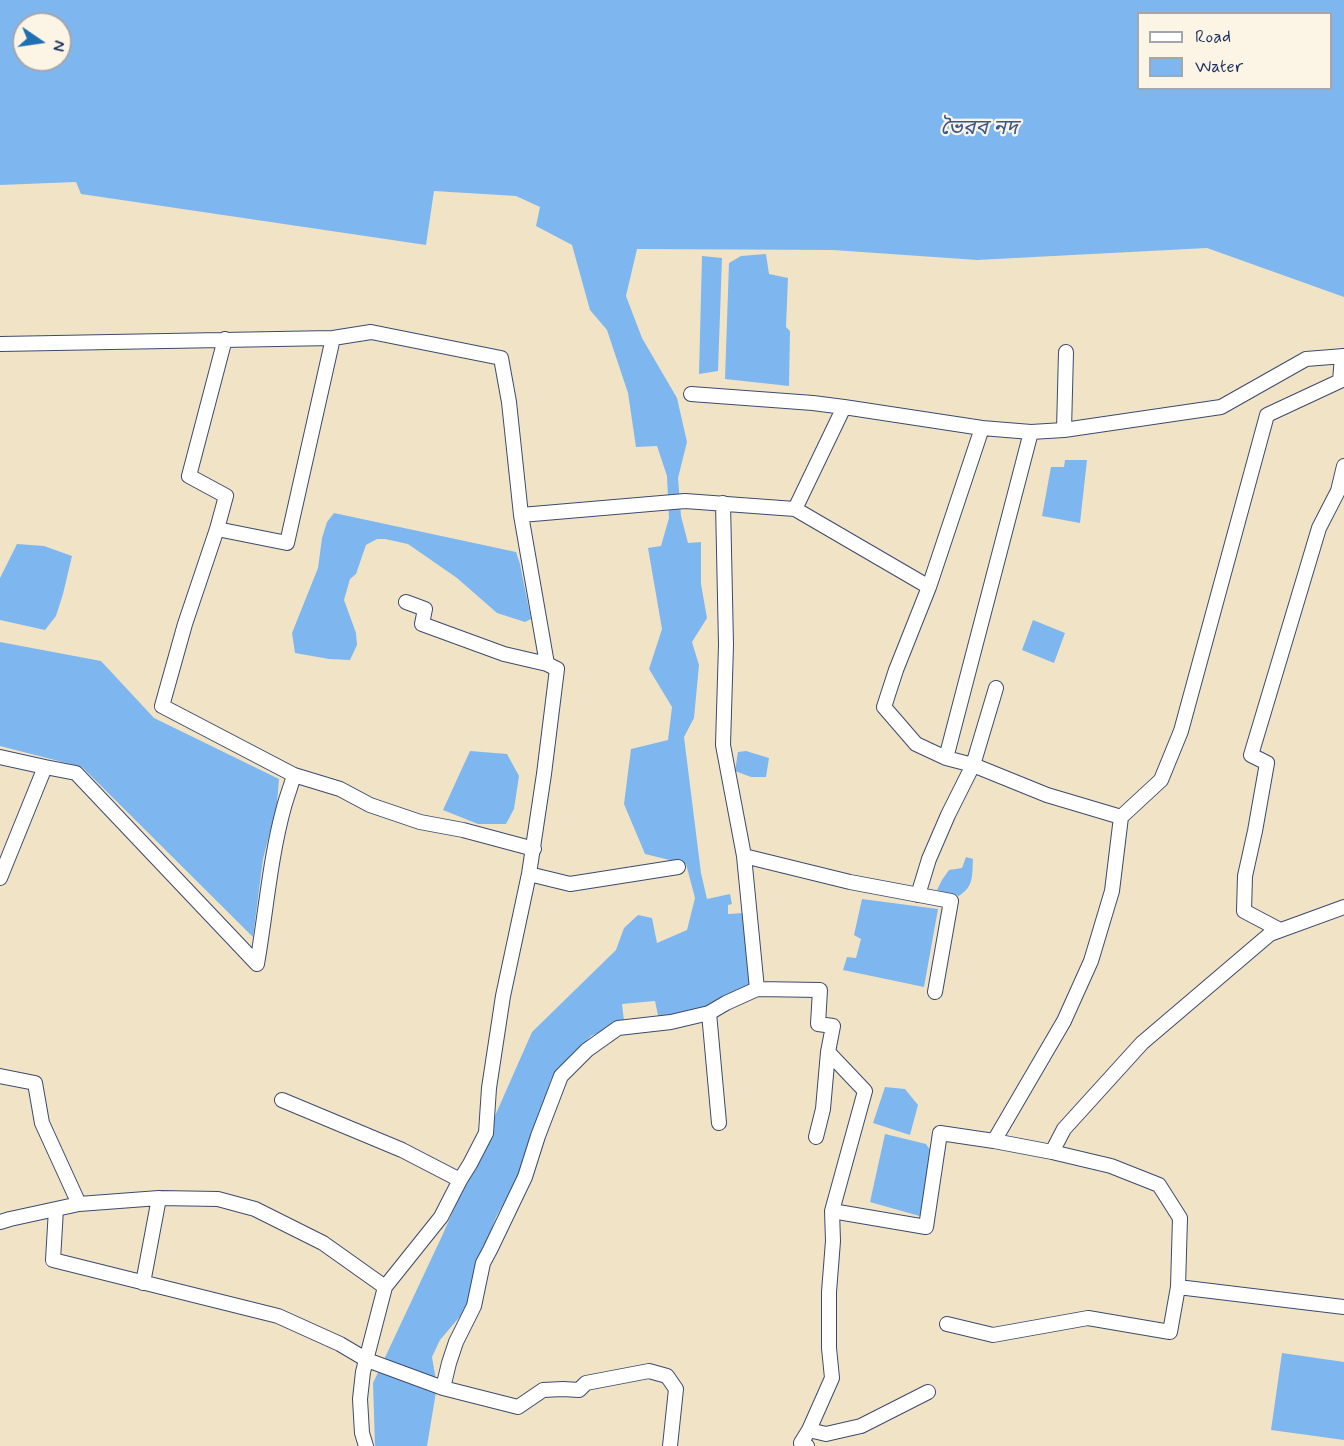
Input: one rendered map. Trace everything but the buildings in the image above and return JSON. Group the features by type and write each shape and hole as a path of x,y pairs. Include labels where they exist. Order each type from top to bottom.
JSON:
{"street":[{"path":"0,344 333,338 371,332 501,358 509,402 521,515 547,664"},
{"path":"217,529 287,543 333,338"},
{"path":"225,339 189,477 226,496 185,624 162,706 294,775 340,789 370,805 404,817 534,849"},
{"path":"1064,430 1066,352"},
{"path":"691,394 813,403 982,428 1031,432 1064,430 1221,407 1306,359 1343,356 1341,381 1267,415 1182,731 1161,780 1120,818 1112,891 1091,961 1064,1021 994,1141"},
{"path":"795,509 844,407"},
{"path":"982,428 929,587 884,707 916,744 946,758 973,765 1047,795 1120,818"},
{"path":"946,758 1031,432"},
{"path":"1280,930 1244,911 1245,876 1267,762 1251,755 1319,528 1338,491 1344,466"},
{"path":"521,515 685,501 795,509 929,587"},
{"path":"723,503 726,645 723,745 744,856 757,989"},
{"path":"366,1446 362,1433 360,1399 363,1372 371,1361 385,1287 441,1217 486,1133 489,1088 503,996 534,849 557,669 547,664 504,654 423,624 425,609 406,602"},
{"path":"918,895 929,858 973,765 996,688"},
{"path":"0,757 76,773 257,964 277,841 284,806 294,775"},
{"path":"0,878 45,767"},
{"path":"744,856 850,882 951,901 935,992"},
{"path":"529,874 570,884 678,867"},
{"path":"1052,1152 1064,1129 1142,1043 1270,934 1344,907"},
{"path":"441,1388 456,1342 474,1306 483,1263 525,1177 561,1076 587,1050 618,1028 670,1022 709,1013 757,989 820,990 818,1024 833,1026 828,1052 823,1110 816,1137"},
{"path":"709,1013 719,1123"},
{"path":"807,1446 801,1443 832,1378 829,1348 829,1292 833,1241 832,1210 865,1091 828,1052"},
{"path":"0,1076 35,1083 42,1123 79,1204"},
{"path":"282,1100 402,1150 460,1180"},
{"path":"832,1210 926,1227 940,1133 1052,1152 1111,1166 1159,1185 1180,1218 1178,1287 1170,1332 1088,1318 993,1335 946,1324"},
{"path":"0,1222 79,1204 159,1198 218,1199 255,1209 323,1243 385,1287"},
{"path":"143,1283 159,1198"},
{"path":"56,1209 53,1260 278,1316 340,1344 371,1361 441,1388 518,1407 543,1389 579,1390 586,1383 649,1371 667,1376 676,1389 670,1446"},
{"path":"1178,1287 1344,1307"},
{"path":"809,1430 826,1434 861,1426 928,1392"}],"water":[{"name":"ভৈরব নদ","path":"0,0 1344,0 1344,297 1207,248 977,260 833,250 637,249 626,296 642,338 677,398 687,442 678,478 681,516 688,543 701,542 701,584 707,618 692,642 699,665 694,718 684,737 701,873 707,899 730,894 732,904 728,905 728,914 744,913 750,987 729,999 659,1020 655,1001 622,1004 624,1021 591,1036 551,1079 522,1171 496,1217 470,1289 468,1307 440,1340 432,1357 437,1386 427,1446 375,1446 373,1383 442,1236 532,1032 616,950 624,928 638,915 652,918 657,943 687,930 695,898 686,864 645,854 624,804 631,749 668,740 672,707 649,669 662,629 648,548 661,546 669,518 667,476 657,446 636,447 628,393 607,330 590,310 572,245 536,226 540,207 516,196 434,191 426,245 81,194 76,182 0,185"},
{"path":"766,254 769,274 788,278 786,327 790,331 789,386 725,379 729,263 741,256"},
{"path":"702,256 722,258 718,371 699,374"},
{"path":"1065,460 1087,460 1080,523 1042,516 1051,467 1064,467"},
{"path":"334,513 516,552 531,619 525,622 497,613 457,578 408,544 377,539 366,545 356,574 350,579 344,600 356,633 357,645 350,660 295,653 292,633 318,568 322,538 327,522"},
{"path":"17,544 44,546 72,556 56,616 45,630 0,620 0,578"},
{"path":"1033,620 1065,633 1054,663 1022,650"},
{"path":"0,642 101,661 154,718 279,779 277,804 263,859 253,937 82,767 0,746"},
{"path":"470,751 507,754 519,776 514,809 506,824 478,824 443,810"},
{"path":"746,751 769,758 766,777 751,777 735,771 738,752"},
{"path":"966,857 973,859 970,884 964,892 959,896 937,890 949,870 962,868"},
{"path":"862,899 938,909 924,987 843,970 847,957 856,958 861,939 854,935"},
{"path":"885,1087 905,1089 918,1105 910,1135 873,1123"},
{"path":"885,1134 926,1144 931,1151 923,1217 870,1202"},
{"path":"1282,1353 1344,1362 1344,1440 1271,1430"}]}
